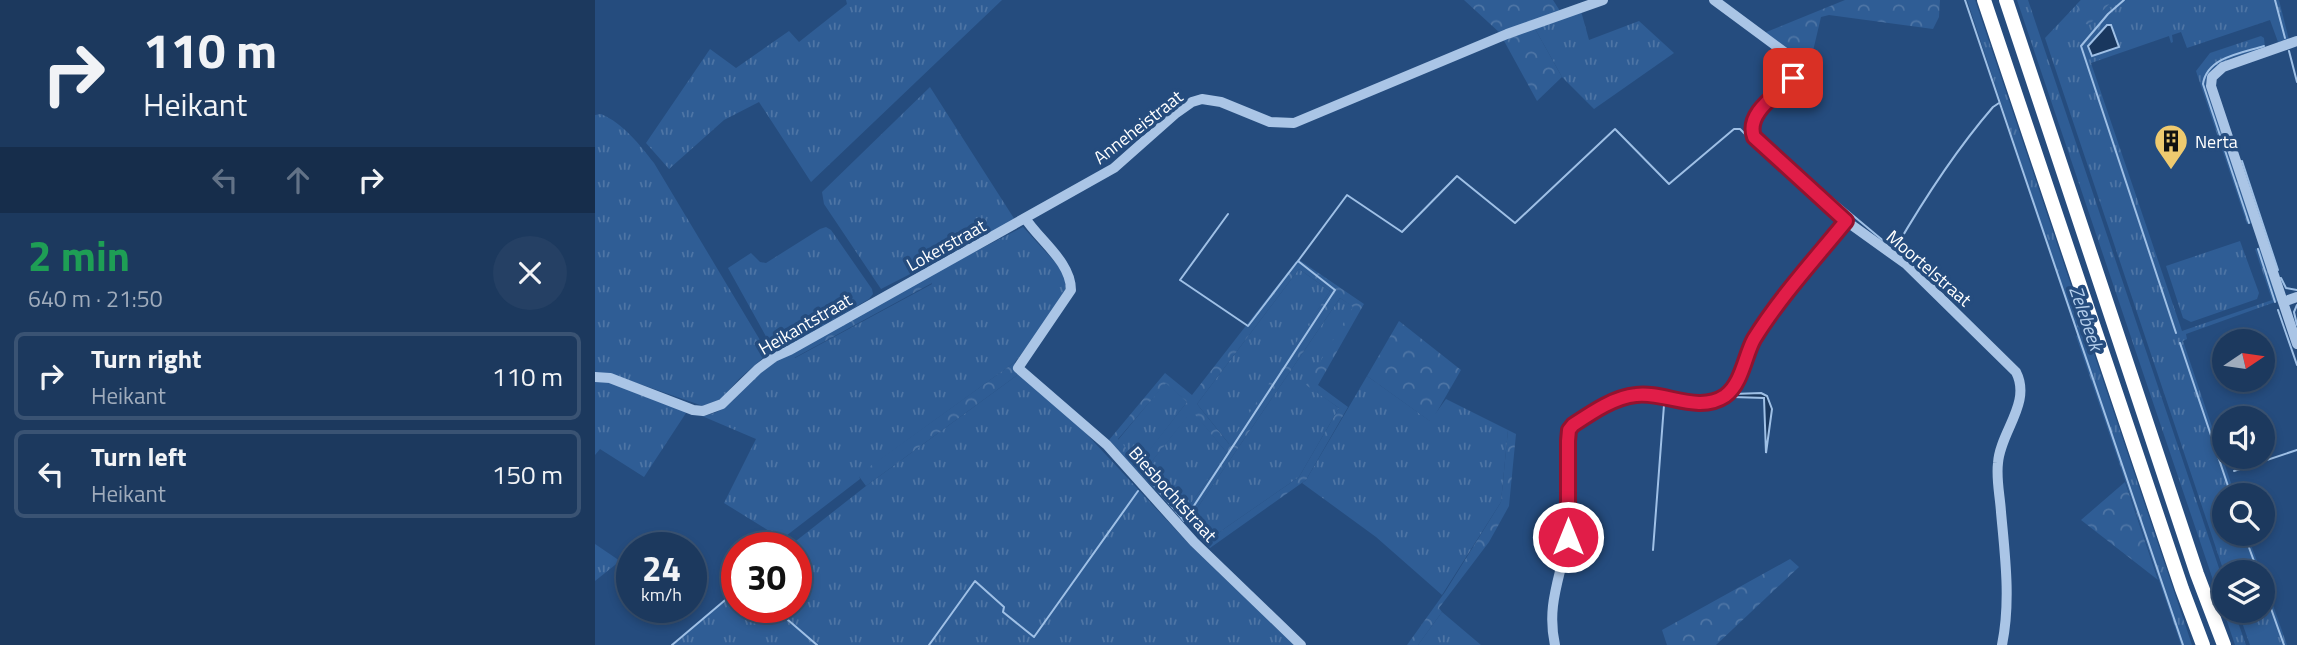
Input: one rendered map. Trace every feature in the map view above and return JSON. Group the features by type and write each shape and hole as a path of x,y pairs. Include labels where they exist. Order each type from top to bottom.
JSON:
{"highway":[{"path":"1984,0 2203,645"},
{"path":"2006,0 2193,562 2224,645"}],"street":[{"name":"Anneheistraat","path":"1025,218 1114,168 1192,102 1202,99 1221,102 1270,122 1294,123 1507,34 1603,0"},
{"name":"Moortelstraat","path":"1714,0 1794,62 1796,73 1754,117 1751,129 1754,137 1846,221 1906,264 1981,335 2019,378 2022,387 2020,398 1998,461 2008,602 2002,645"},
{"path":"2297,41 2223,67 2212,78 2211,86 2297,344"},
{"name":"Lokerstraat","path":"882,297 1025,218"},
{"name":"Biesbochtstraat","path":"1025,218 1065,267 1072,290 1018,368 1107,445 1194,542 1301,645"},
{"path":"1555,645 1552,628 1553,595 1568,537 1569,430 1585,418 1637,394 1693,402 1725,396 1734,386 1747,351 1760,330 1846,221"},
{"name":"Heikantstraat","path":"595,377 610,378 693,410 711,409 722,404 774,357 790,351 882,297"},
{"path":"2283,302 2297,298"}],"green space":[{"path":"846,0 1002,0 811,182 759,102 724,120 669,169 646,143 710,49 736,68 789,31 799,42 847,4"},
{"path":"1464,0 1553,0 1560,11 1500,33"},
{"path":"1845,0 1940,0 1939,17 1933,29 1829,15 1821,17 1813,51 1802,64 1764,33"},
{"path":"1967,0 1975,0 2192,645 2181,645 2076,336 2078,335"},
{"path":"2017,0 2028,0 2216,560 2212,560 2212,577"},
{"path":"2081,0 2279,0 2289,40 2278,42 2270,20 2187,48 2181,32 2172,35 2171,43 2169,36 2091,63 2182,331 2272,300 2255,249 2260,247 2278,301 2186,334 2187,339 2183,341 2212,427 2212,469 2226,469 2231,483 2212,483 2212,536 2045,38"},
{"path":"2081,0 2113,0 2089,25 2076,5"},
{"path":"1581,11 1589,40 1639,21 1674,53 1594,109 1562,77 1534,27"},
{"path":"1534,27 1562,77 1537,101 1503,39"},
{"path":"2261,36 2264,38 2265,48 2221,64 2209,76 2206,85 2252,223 2247,224 2196,71 2210,53"},
{"path":"930,87 1015,220 881,289 824,204 822,192"},
{"path":"601,114 624,129 654,163 766,350 765,356 721,399 703,406 611,374 595,373 595,115"},
{"path":"826,227 831,230 873,294 869,299 783,349 773,349 728,268 751,253 760,262 766,263"},
{"path":"1023,227 1064,272 1067,287 1045,323 1015,362 859,475 860,479 791,532 771,532 724,503 756,439 702,416 712,414 730,403 772,363 790,354 795,358 932,284 928,276"},
{"path":"2240,241 2259,293 2257,299 2191,322 2183,318 2166,266"},
{"path":"1298,259 1364,304 1318,385 1348,407 1306,480 1210,548 1205,542 1299,477 1339,408 1306,385 1353,307 1340,298 1187,523 1181,517 1227,453 1192,411 1141,475 1109,440 1165,373 1192,395","holes":["1299,269 1330,291 1229,444 1197,404","1166,383 1187,402 1139,463 1118,439"]},
{"path":"1299,269 1330,291 1230,445 1197,404"},
{"path":"928,276 932,283 794,358 790,354"},
{"path":"1340,298 1354,307 1307,385 1339,408 1299,477 1205,542 1187,523"},
{"path":"1399,321 1461,370 1431,422 1367,376"},
{"path":"1015,362 1020,373 866,486 858,475"},
{"path":"1020,373 1080,427 1190,545 1294,645 673,645 698,623 707,623 707,615 721,603 721,623 812,623 812,532 807,532"},
{"path":"1367,376 1430,421 1446,399 1508,430 1501,502 1442,595 1376,537 1302,483"},
{"path":"595,381 608,381 684,409 686,413 644,477 600,449 595,455"},
{"path":"1166,382 1187,402 1139,464 1118,440"},
{"path":"1192,410 1227,453 1181,517 1141,475"},
{"path":"1508,430 1516,434 1509,506 1489,542 1439,608 1442,612 1418,645 1407,645 1445,592 1501,502"},
{"path":"2125,482 2158,580 2081,520"},
{"path":"595,544 616,558 616,564 595,581"},
{"path":"2215,546 2251,546 2257,560 2220,560"},
{"path":"1790,559 1799,567 1716,645 1667,645 1662,630"},
{"path":"2275,611 2287,645 2250,645 2242,623 2275,623"},
{"path":"1442,612 1481,645 1418,645"},
{"path":"2228,623 2238,623 2246,645 2235,645"}],"shaded area":[{"path":"2107,25 2111,25 2119,47 2092,56 2088,46"},
{"path":"1761,393 1767,396 1772,409 1766,453 1764,398 1734,397 1734,394"}],"waterway":[{"name":"Zelebeek","path":"1965,0 2183,645"},
{"path":"2124,0 2108,14 2081,46 2176,333"},
{"path":"2275,0 2285,38"},
{"path":"2249,223 2203,84 2206,75 2218,62 2264,46"},
{"path":"2289,51 2297,82"},
{"path":"1895,249 1953,158 1999,103"},
{"path":"1148,478 1184,521 1335,290 1298,261 1347,195 1402,232 1457,176 1515,223 1615,129 1669,184 1734,129 1740,129 1751,140"},
{"path":"2242,161 2278,270"},
{"path":"1823,195 1826,193 1886,243"},
{"path":"1228,214 1180,280 1248,326 1297,262"},
{"path":"1762,335 1845,230 1849,229"},
{"path":"2258,249 2275,302"},
{"path":"2281,278 2286,288 2297,290"},
{"path":"2297,305 2294,312 2297,325"},
{"path":"2278,310 2297,365"},
{"path":"2180,343 2227,483"},
{"path":"1653,550 1666,402"},
{"path":"2234,471 2297,450"},
{"path":"929,645 975,581 1004,607 1003,612 1034,637 1138,491"},
{"path":"2248,546 2254,560"},
{"path":"672,645 721,604"},
{"path":"2275,620 2284,645"},
{"path":"792,623 817,645"}],"place":[{"name":"Nerta","path":"2171,171"}],"route":[{"path":"1568,537 1568,441 1569,430 1573,425 1637,394 1693,402 1725,396 1734,386 1747,351 1760,330 1846,221 1754,137 1751,129 1754,117 1793,78"}]}
